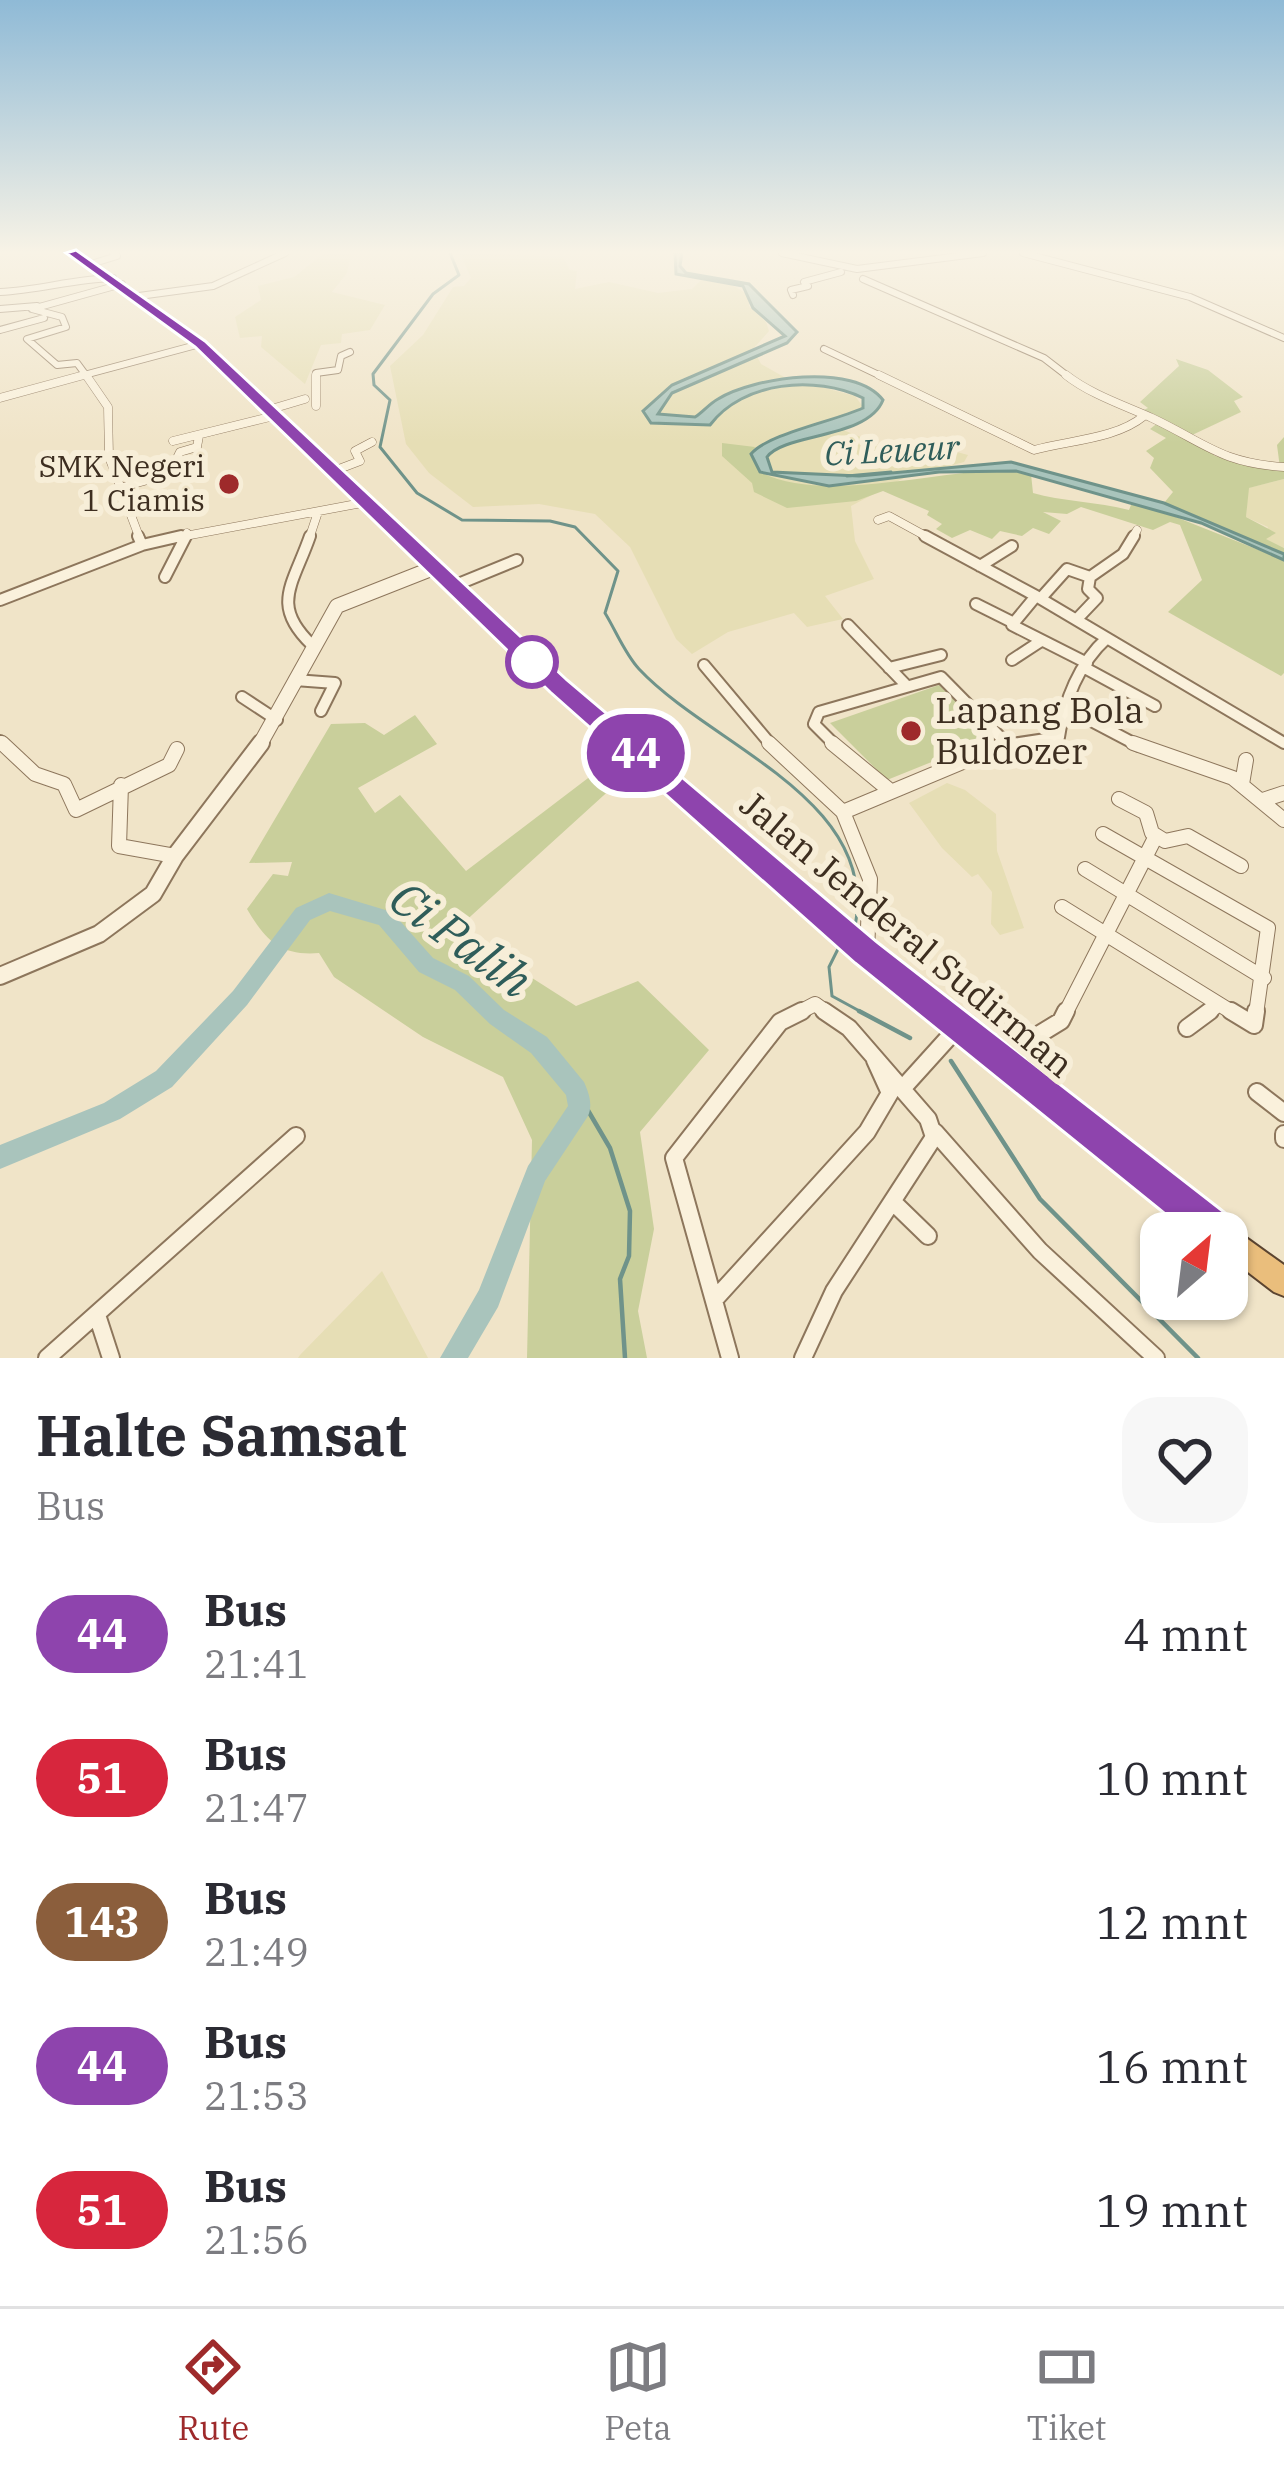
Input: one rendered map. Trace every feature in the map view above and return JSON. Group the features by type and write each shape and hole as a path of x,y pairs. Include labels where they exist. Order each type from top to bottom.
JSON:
{"highway":[{"name":"Jalan Jenderal Sudirman","path":"165,316 200,344 431,569 863,949 1193,1212"},
{"path":"1248,1255 1284,1282"}],"street":[{"path":"0,330 47,316"},
{"path":"62,316 66,327 27,339 57,365 77,363 108,407 109,457 142,545"},
{"path":"949,316 1044,358 1076,383 1217,456 1284,466"},
{"path":"1237,316 1284,338"},
{"path":"0,398 200,344"},
{"path":"824,349 1034,450 1090,434 1124,432 1144,416"},
{"path":"316,406 316,373 338,371 341,356 350,352"},
{"path":"172,441 305,400"},
{"path":"124,487 172,472 178,454 197,447 200,436"},
{"path":"332,472 360,461 356,451 372,442"},
{"path":"0,599 142,545 187,533 362,503"},
{"path":"312,645 289,623 286,605 319,512"},
{"path":"878,520 890,516 1039,597 1284,743"},
{"path":"1077,619 1097,598 1086,584 1090,577 1124,554 1137,530"},
{"path":"165,577 187,533"},
{"path":"980,566 1012,546"},
{"path":"452,587 517,560"},
{"path":"1012,622 1067,568 1090,577"},
{"path":"0,976 123,920 153,894 175,856 277,720 312,645 338,606 431,569"},
{"path":"976,604 1155,706"},
{"path":"848,625 904,685"},
{"path":"843,812 888,789 1006,743 1059,736 1063,706 1107,638"},
{"path":"1012,660 1041,641"},
{"path":"889,668 941,655"},
{"path":"704,665 783,759 843,812 869,860 874,880 863,949"},
{"path":"888,789 856,754 831,742 814,724 820,712 943,677 1006,743"},
{"path":"295,680 335,683 321,711"},
{"path":"242,697 277,720"},
{"path":"1063,706 1125,740 1242,784 1284,820"},
{"path":"0,741 35,774 64,784 76,810 169,765 177,749"},
{"path":"1242,784 1246,760"},
{"path":"122,785 119,846 175,856"},
{"path":"1263,800 1284,793"},
{"path":"1119,799 1146,814 1156,836 1175,843 1189,836 1241,866"},
{"path":"1062,907 1254,1025 1268,928 1103,834"},
{"path":"1000,1060 1016,1043 1061,1021 1156,836"},
{"path":"1084,869 1264,978"},
{"path":"730,1358 674,1167 677,1152 781,1022 802,1006 815,1004 832,1014 902,1089 1006,1220 1105,1317 1156,1358"},
{"path":"1187,1028 1218,1005"},
{"path":"902,1089 958,1027"},
{"path":"715,1298 867,1132 890,1094 875,1060"},
{"path":"1257,1092 1284,1113"},
{"path":"802,1358 834,1291 932,1146 933,1130"},
{"path":"47,1358 296,1136"},
{"path":"893,1202 928,1236"},
{"path":"97,1316 111,1358"}],"shaded area":[{"path":"378,316 370,330 342,334 341,343 321,345 305,384 261,347 262,336 240,338 235,317"},
{"path":"435,316 760,316 769,331 753,349 761,364 784,377 855,396 864,408 833,426 901,453 925,456 935,446 968,455 964,462 904,478 851,506 855,541 874,579 825,596 843,619 807,627 794,613 728,632 692,654 676,639 630,547 595,514 539,504 473,507 429,473 406,444 390,366 423,335"},
{"path":"1284,479 1284,548 1265,539 1268,527 1246,517 1248,488"},
{"path":"947,783 965,790 996,814 997,851 1024,928 1000,935 991,924 992,892 978,874 972,877 942,848 909,803"},
{"path":"382,1271 428,1358 298,1358 300,1355"}],"green space":[{"path":"1176,359 1208,370 1243,397 1234,401 1241,412 1190,436 1215,456 1280,468 1277,445 1284,437 1284,479 1249,488 1246,517 1276,533 1266,539 1284,548 1284,554 1164,503 1173,492 1150,468 1154,458 1146,451 1166,438 1150,429 1159,422 1139,412 1148,408 1140,402 1179,366"},
{"path":"722,443 755,447 751,454 760,472 814,485 1004,470 1031,474 1033,493 1129,510 1133,500 1284,560 1284,673 1281,676 1168,612 1202,580 1180,525 1170,522 1153,530 1081,507 1067,514 1043,512 1061,521 1049,534 1033,528 1022,536 1000,531 992,539 970,530 952,538 936,529 942,524 927,515 929,511 883,491 856,501 787,508 754,492 752,483 722,456"},
{"name":"Lapang Bola Buldozer","path":"939,685 991,738 887,780 830,723"},
{"path":"415,715 437,744 358,788 375,813 400,795 466,871 621,753 636,766 461,925 507,980 518,969 576,1006 638,981 709,1050 640,1132 654,1229 638,1311 647,1358 527,1358 532,1140 503,1077 423,1037 334,977 319,953 294,952 276,944 247,909 273,874 288,876 292,862 249,863 331,724 365,723 384,735"}],"water":[{"path":"763,316 781,316 797,332 787,343 672,393 658,414 695,417 734,391 778,380 828,377 850,381 883,400 874,413 844,429 776,449 767,457 772,472 859,476 1011,462 1164,503 1284,554 1284,560 1201,523 1016,471 939,472 829,486 760,472 751,454 759,447 863,408 863,398 824,386 761,391 724,410 710,425 651,423 643,411 672,385 785,336"}],"waterway":[{"path":"416,316 373,374 374,385 390,400 380,447 417,493 462,520 550,521 575,527 618,571 605,613 639,669 783,779 817,809 842,844 856,882 855,927"},
{"name":"Ci Leueur","path":"847,476 891,472"},
{"name":"Ci Palih","path":"0,1157 112,1111 164,1079 240,998 303,914 329,902 385,918 426,965 462,983 497,1017 539,1045 576,1090 580,1108 536,1174 489,1298 453,1358"},
{"path":"841,943 829,967 832,996 865,1014"},
{"path":"859,1011 910,1038"},
{"path":"951,1061 1040,1199 1198,1358"},
{"path":"576,1090 610,1148 630,1211 629,1256 620,1279 625,1358"}],"bus line":[{"name":"44","path":"167,316 558,686 866,952 1193,1212"}],"place":[{"name":"SMK Negeri 1 Ciamis","path":"229,484"},
{"name":"Lapang Bola Buldozer","path":"911,731"}]}
